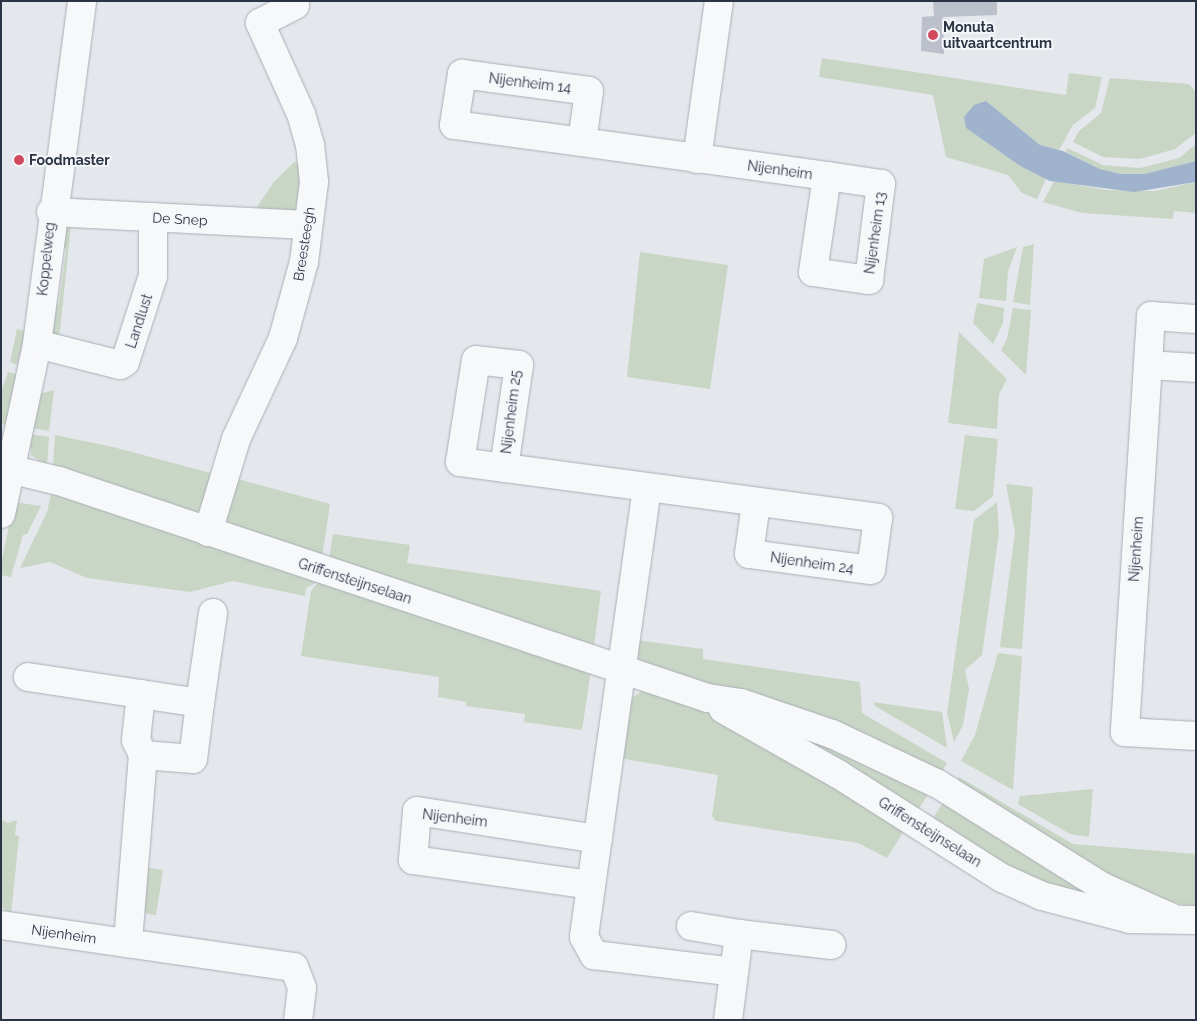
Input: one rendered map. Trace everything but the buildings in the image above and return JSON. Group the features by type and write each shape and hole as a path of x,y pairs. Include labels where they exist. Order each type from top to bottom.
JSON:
{"street":[{"name":"Koppelweg","path":"1,514 7,468 37,344 51,212 82,1"},
{"name":"Breesteegh","path":"208,532 236,439 283,338 304,262 314,182 310,145 301,114 260,23 295,5 293,1"},
{"path":"697,159 719,1"},
{"name":"Nijenheim 14","path":"462,74 588,91 582,142 454,125 462,74"},
{"name":"Nijenheim","path":"582,142 827,176 813,272"},
{"name":"Nijenheim 13","path":"813,272 869,280 881,184 827,176"},
{"name":"De Snep","path":"51,212 308,225"},
{"name":"Landlust","path":"37,344 120,365 125,362 153,276 154,217"},
{"name":"Nijenheim","path":"1196,319 1151,316 1125,732 1196,736"},
{"path":"1148,365 1196,368"},
{"name":"Griffensteijnselaan","path":"7,468 624,667 708,698 741,703 874,752 938,784 1103,887 1183,919"},
{"name":"Nijenheim 25","path":"504,468 647,488"},
{"path":"647,488 624,667 584,937 594,955 734,972"},
{"name":"Nijenheim 24","path":"647,488 878,518 871,570 749,554 756,503"},
{"path":"143,755 193,759 213,613"},
{"path":"28,677 200,703"},
{"path":"128,943 143,755 136,740 141,694"},
{"name":"Griffensteijnselaan","path":"708,698 733,716 838,774 1002,878 1034,893 1130,919 1183,919"},
{"name":"Nijenheim","path":"591,886 413,860 417,811 598,839"},
{"name":"Nijenheim","path":"1,925 294,967 302,988 298,1020"},
{"path":"690,926 831,945"},
{"path":"728,1020 739,934"}],"green space":[{"path":"822,58 1066,95 1069,73 1102,77 1095,108 1073,125 1059,150 1040,145 986,101 964,117 966,128 1020,166 1046,179 1037,199 1022,193 1008,175 946,157 933,95 819,77"},
{"path":"1110,78 1189,84 1196,92 1196,133 1175,149 1140,159 1103,157 1073,142 1079,131 1101,113"},
{"path":"1196,144 1196,161 1144,174 1121,174 1100,169 1066,152 1067,148 1103,165 1140,168 1179,158"},
{"path":"294,162 300,164 301,203 297,211 254,211 274,182"},
{"path":"1054,181 1107,190 1155,191 1196,182 1196,213 1174,211 1173,219 1082,213 1043,202"},
{"path":"71,225 59,340 48,338 52,309 59,303 66,250 61,241 62,226"},
{"path":"1034,244 1030,305 1013,302 1023,247"},
{"path":"1017,247 1008,272 1006,301 979,298 984,259"},
{"path":"640,252 728,265 710,389 627,377"},
{"path":"977,303 1004,308 1003,323 993,344 973,323"},
{"path":"1013,308 1031,310 1026,375 1001,350 1007,339"},
{"path":"17,329 26,331 17,365 10,362"},
{"path":"959,332 1007,379 999,394 997,429 948,423"},
{"path":"8,372 23,376 16,426 1,424 1,392"},
{"path":"54,390 49,431 32,428 39,394"},
{"path":"30,434 49,437 47,466 31,455"},
{"path":"55,435 113,447 218,475 203,509 193,513 53,468"},
{"path":"965,435 998,439 993,496 974,511 955,509"},
{"path":"234,478 330,504 322,558 231,526 225,517"},
{"path":"1006,484 1033,487 1022,649 1000,647 1015,532"},
{"path":"52,490 315,578 315,583 306,588 305,596 233,581 190,592 87,578 50,562 20,568 47,512"},
{"path":"14,502 41,506 27,534 23,535 11,577 1,575 1,564"},
{"path":"997,502 999,533 982,655 965,670 969,689 963,725 954,742 947,713 974,520"},
{"path":"333,534 410,545 407,563 601,591 594,647 329,560"},
{"path":"320,580 591,670 582,730 524,722 525,714 466,706 466,702 438,697 439,677 301,656 311,591"},
{"path":"636,640 703,649 703,659 860,682 862,713 947,763 938,778 641,662 635,652"},
{"path":"998,653 1022,656 1013,790 961,761 975,735"},
{"path":"644,690 711,714 907,826 887,858 858,843 716,821 712,816 718,775 619,758 628,700"},
{"path":"873,702 942,712 947,748 875,706"},
{"path":"749,713 931,790 916,813"},
{"path":"959,777 1073,844 1196,854 1196,908 1144,895 954,784"},
{"path":"1093,789 1089,837 1070,834 1018,804 1020,796"},
{"path":"946,798 1103,895 1058,895 931,821"},
{"path":"2,820 8,823 17,820 15,835 19,836 11,915 1,906"},
{"path":"142,867 163,870 156,915 135,912"}],"water":[{"path":"986,101 1040,145 1063,151 1100,169 1121,174 1144,174 1196,161 1196,182 1134,192 1050,181 1020,166 966,128 964,117 974,105"}],"place":[{"name":"Monuta uitvaartcentrum","path":"933,35"},
{"name":"Foodmaster","path":"19,160"}]}
